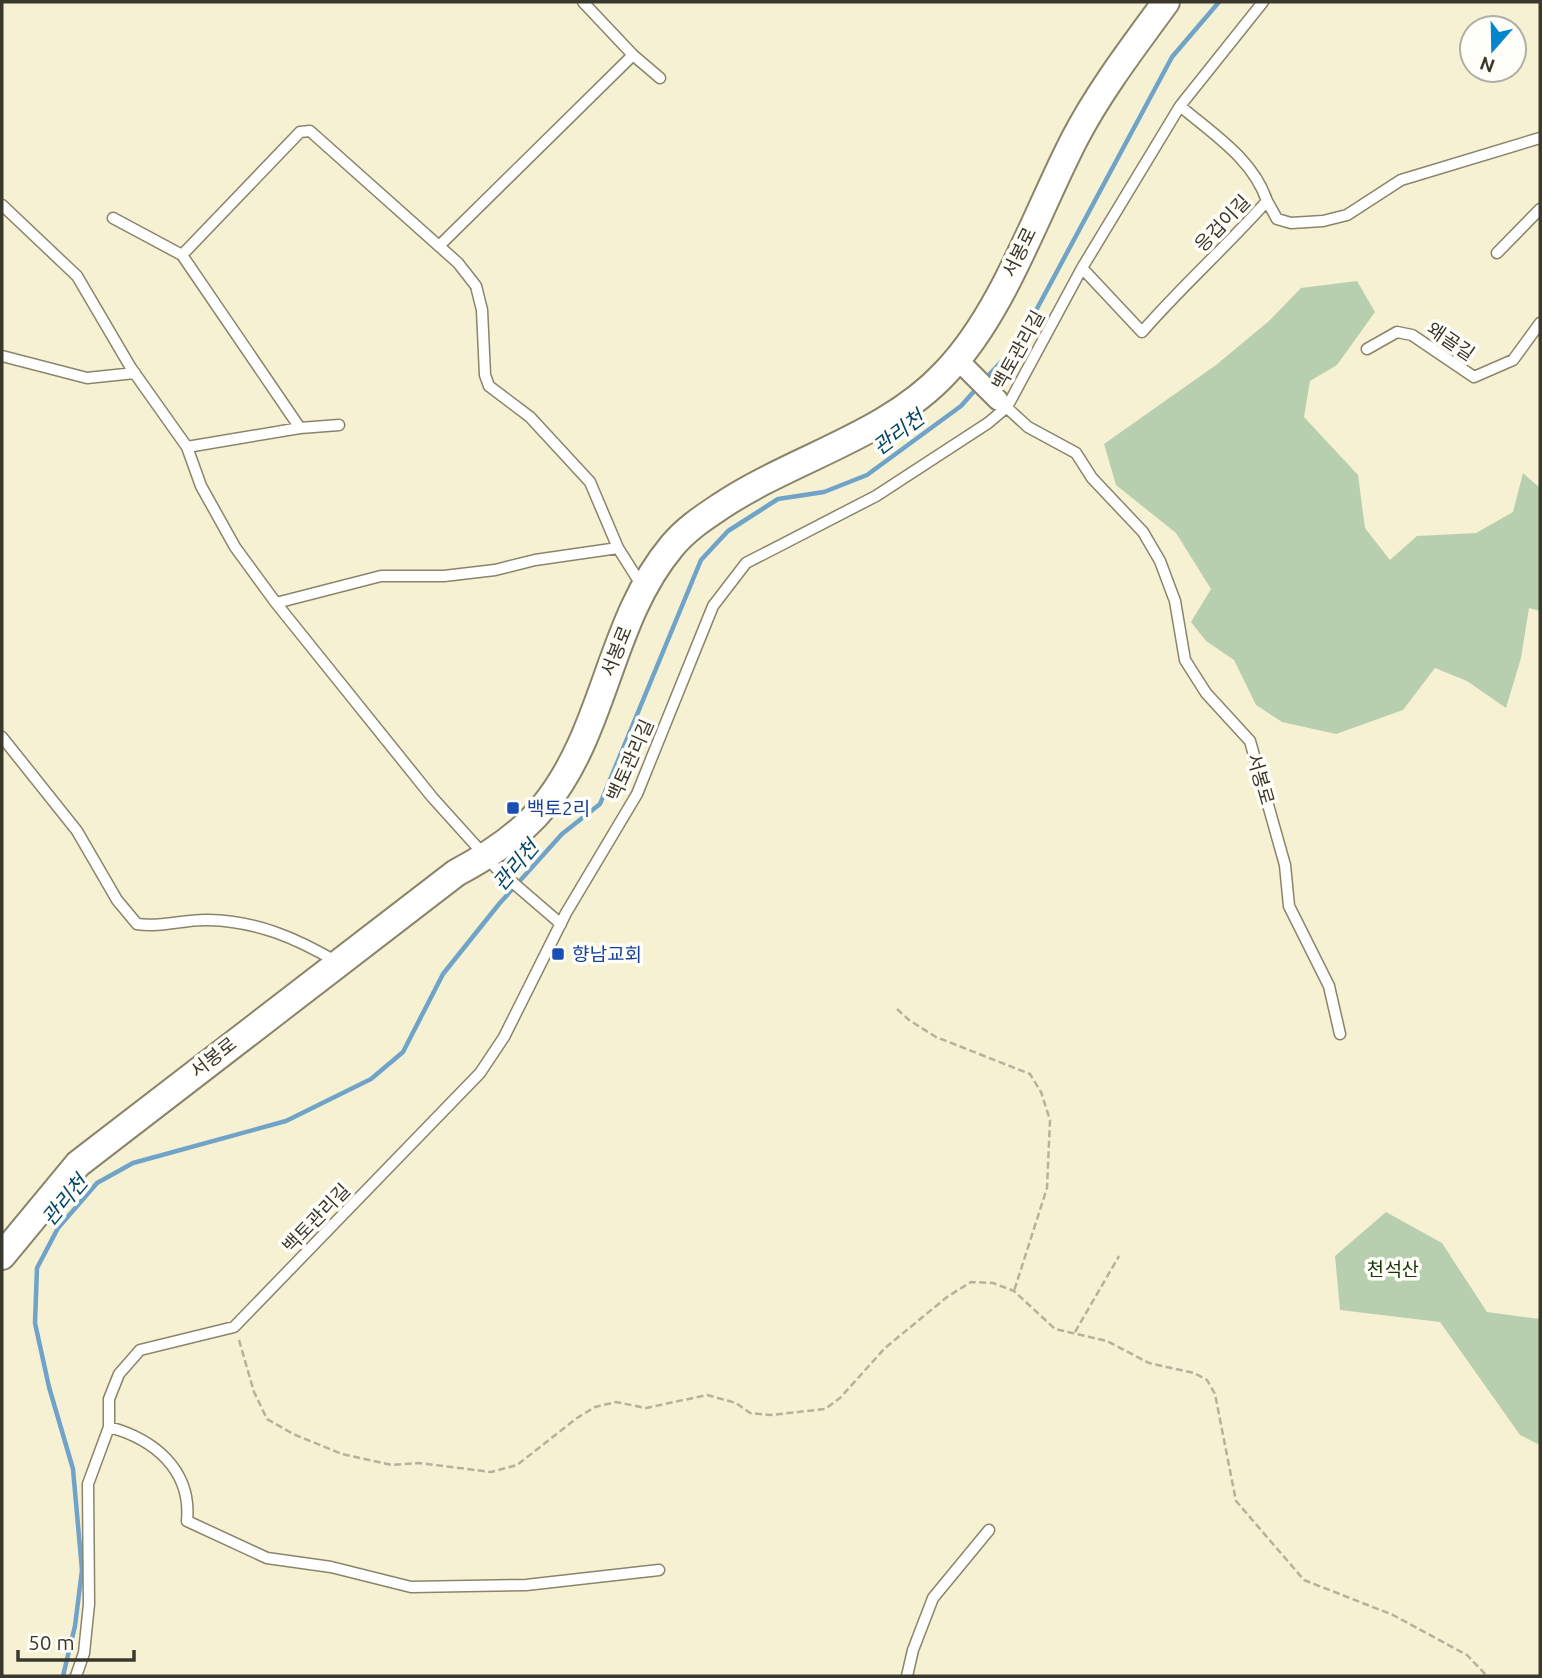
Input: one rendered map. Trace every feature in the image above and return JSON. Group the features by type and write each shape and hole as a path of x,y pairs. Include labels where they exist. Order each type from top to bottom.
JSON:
{"main road":[{"name":"서봉로","path":"2,1256 78,1164 456,873 491,862 544,806 565,773 642,586 690,527 754,484 902,409 946,373 991,310 1077,135 1158,4"}],"street":[{"path":"957,359 1002,403"}],"lane":[{"path":"583,2 633,55 660,78"},
{"name":"백토관리길","path":"234,1327 480,1073 503,1037 561,924 637,794 713,606 746,563 876,496 988,423 1180,106 1263,2"},
{"path":"439,246 633,55"},
{"path":"1180,106 1248,164 1261,181 1267,201"},
{"path":"182,254 300,132 310,131 439,246 476,286 482,310 485,375 489,386 530,417 590,482 618,548 642,586"},
{"name":"응겁이길","path":"1082,268 1142,332 1176,293 1226,248 1267,201 1277,219 1291,223 1323,221 1347,215 1401,180 1540,138"},
{"path":"2,205 77,276 135,373 187,447 201,486 235,547 276,603 432,797 525,896 561,924"},
{"path":"1497,253 1540,209"},
{"path":"113,218 182,254 300,428"},
{"name":"왜골길","path":"1367,349 1396,332 1412,335 1474,377 1513,360 1540,323"},
{"path":"2,356 87,378 135,373"},
{"name":"서봉로","path":"1002,403 1028,427 1076,453 1092,478 1143,532 1160,561 1175,601 1185,660 1206,693 1250,741 1284,865 1289,906 1329,986 1340,1034"},
{"path":"187,447 300,428 339,425"},
{"path":"276,603 381,576 444,576 495,570 535,560 618,548"},
{"path":"2,737 77,831 117,900 137,924 150,926 206,920 253,924 296,938 338,962"},
{"path":"76,1676 83,1653 89,1604 88,1484 108,1427 109,1399 119,1374 140,1350 234,1327"},
{"path":"108,1427 148,1442 181,1476 189,1500 187,1521 267,1558 331,1567 411,1587 526,1585 659,1570"},
{"path":"907,1676 913,1650 933,1598 989,1530"}],"path":[{"path":"897,1009 936,1037 1030,1074 1041,1092 1050,1120 1047,1188 1014,1291"},
{"path":"1074,1333 1119,1256"},
{"path":"234,1327 254,1392 267,1419 293,1434 342,1454 392,1465 419,1463 491,1472 517,1465 577,1418 595,1407 616,1402 646,1408 707,1395 736,1403 750,1413 771,1416 825,1409 840,1398 885,1348 959,1289 971,1282 993,1283 1014,1291 1055,1329 1107,1340 1149,1363 1194,1373 1207,1380 1215,1394 1236,1501 1304,1580 1393,1615 1467,1655 1487,1676"}],"green space":[{"path":"1357,281 1375,312 1337,365 1310,381 1304,417 1358,475 1365,528 1390,560 1417,536 1476,533 1513,512 1523,473 1540,488 1540,611 1529,608 1521,658 1506,708 1467,681 1435,668 1403,710 1336,734 1282,722 1256,705 1234,660 1206,641 1191,622 1211,589 1176,533 1116,485 1104,444 1216,365 1269,321 1301,288"},
{"name":"천석산","path":"1386,1212 1442,1243 1487,1312 1540,1319 1540,1445 1520,1435 1440,1322 1340,1310 1335,1256"}],"waterway":[{"name":"관리천","path":"985,379 1018,344 1172,57 1219,2"},
{"name":"관리천","path":"63,1676 75,1626 82,1570 73,1469 49,1387 35,1323 37,1268 58,1228 97,1183 133,1163 286,1121 371,1079 403,1052 443,974 499,904 562,834 600,804 701,560 728,531 778,499 824,492 867,475 961,406 977,388"}],"place":[{"name":"백토2리","path":"513,808"},
{"name":"향남교회","path":"558,954"}]}
